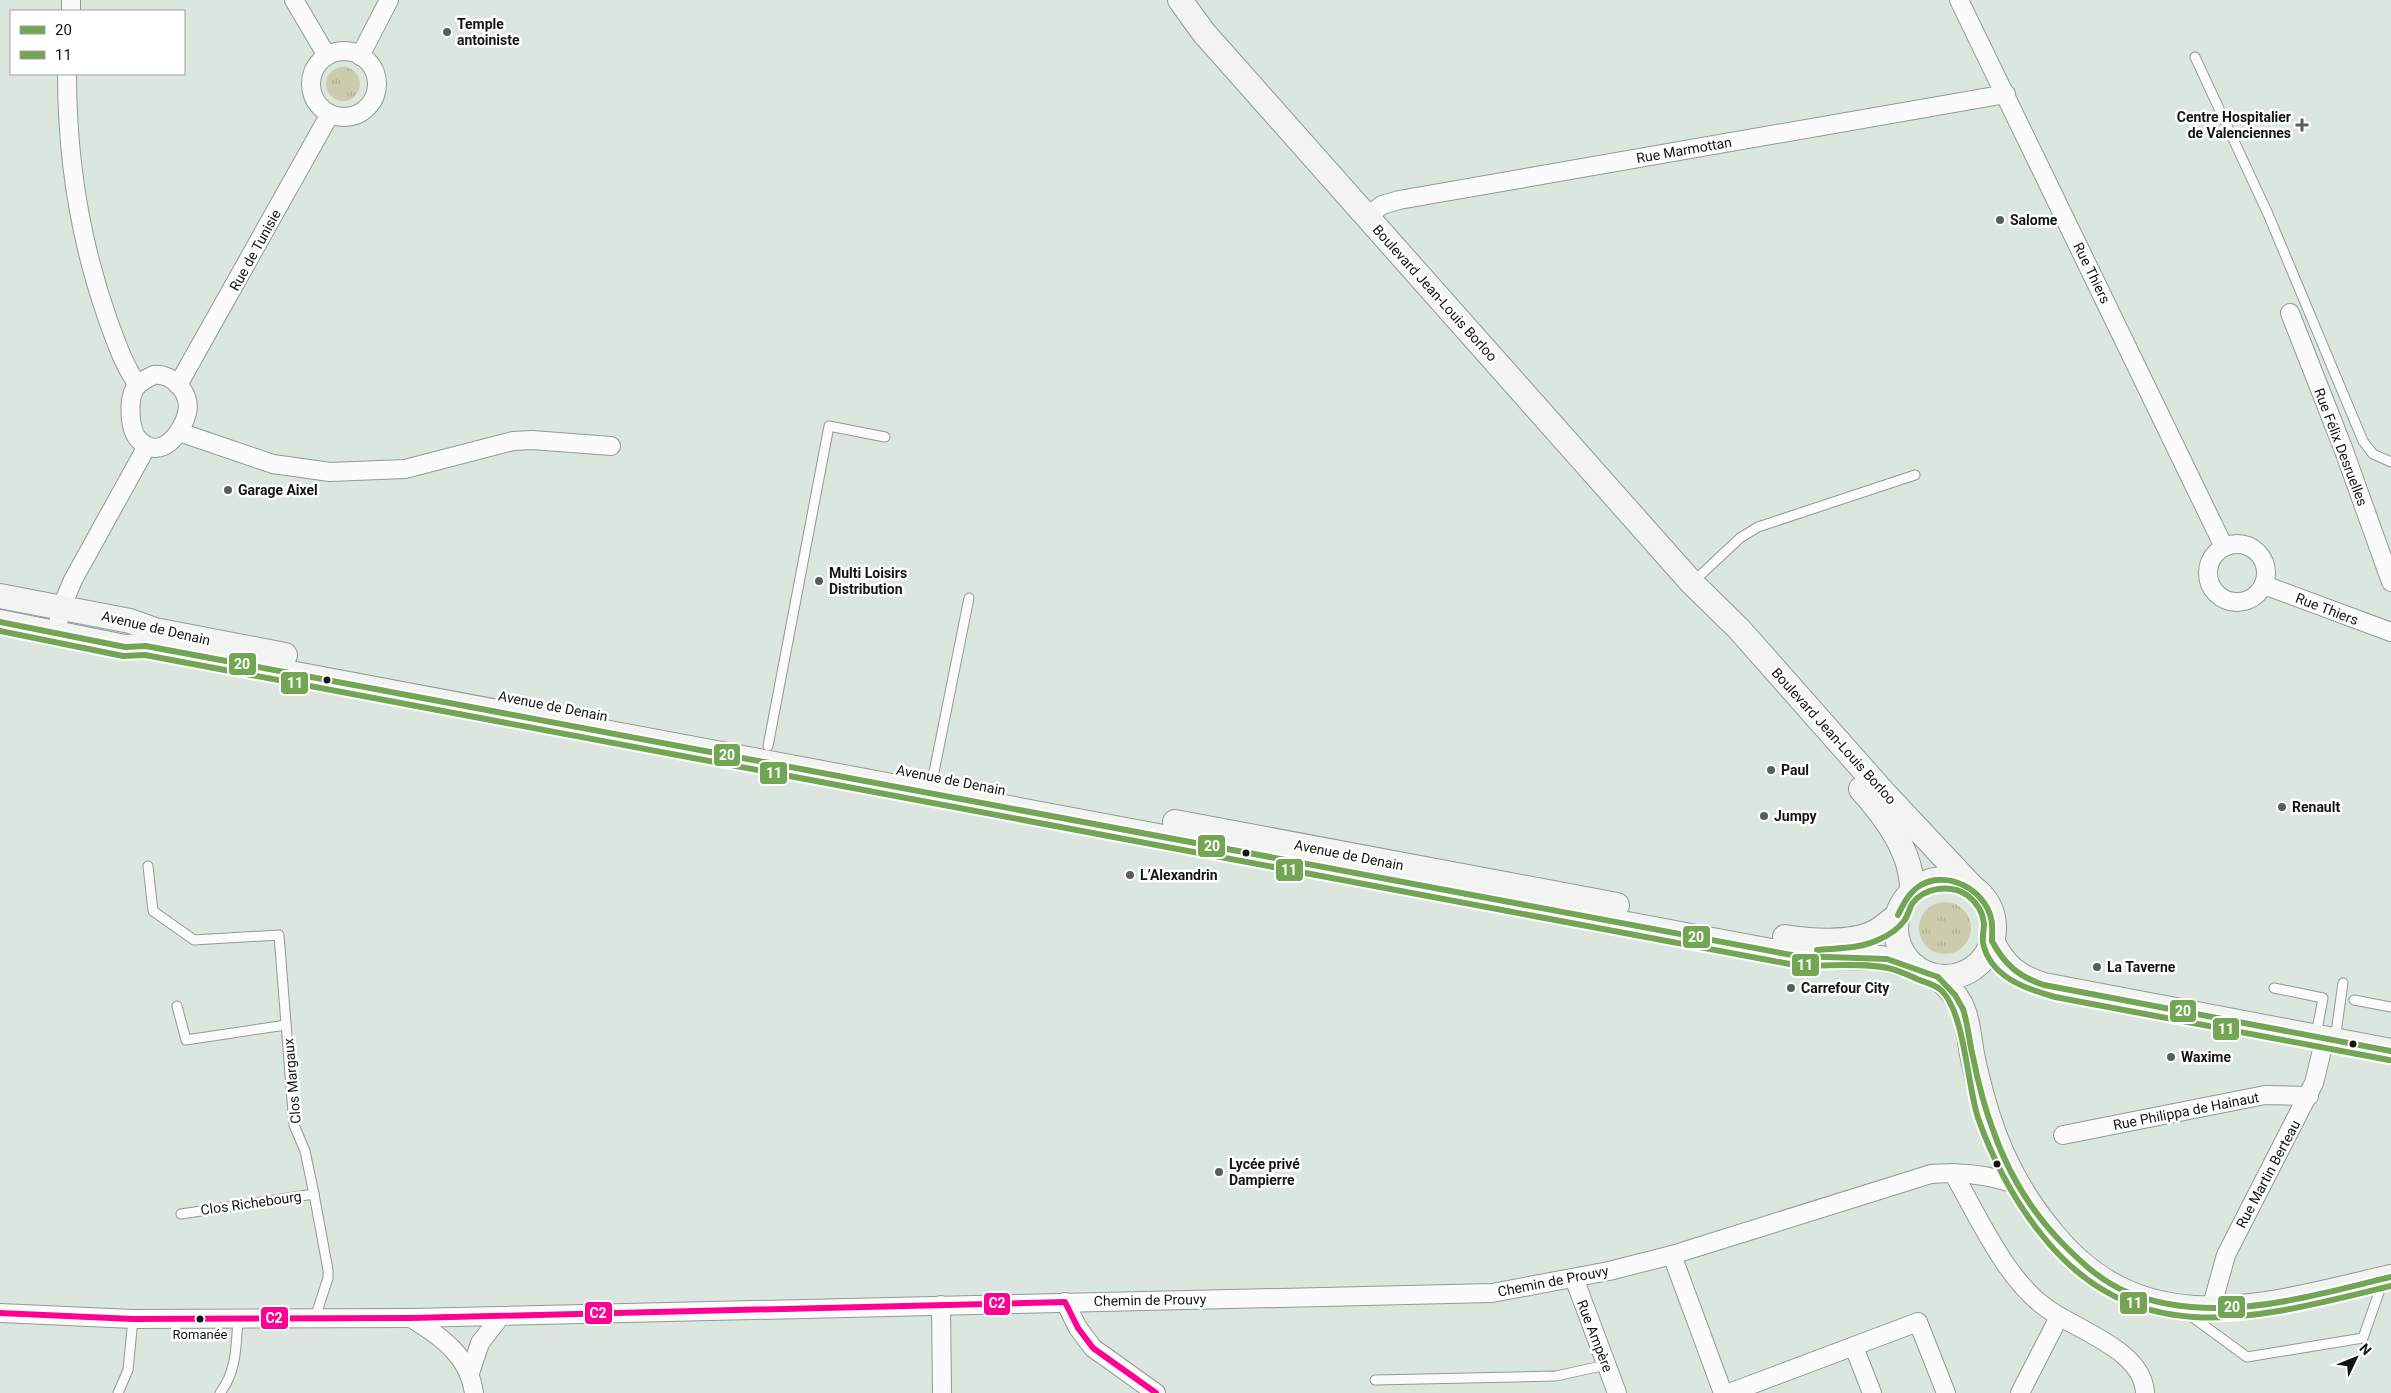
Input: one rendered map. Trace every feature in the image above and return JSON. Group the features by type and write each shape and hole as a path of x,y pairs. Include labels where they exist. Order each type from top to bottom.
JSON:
{"main road":[{"name":"Boulevard Jean-Louis Borloo","path":"1180,0 1204,33 1692,583 1739,629 1884,793 1975,890"},
{"name":"Boulevard Jean-Louis Borloo","path":"1692,583 1721,630 1880,812 1908,861 1912,877 1912,892"},
{"name":"Avenue de Denain","path":"0,596 134,622 155,630 1802,940 1815,941 1870,935 1898,915"},
{"name":"Avenue de Denain","path":"0,622 125,647 146,646 362,686 1797,956 1881,958 1927,972"},
{"path":"1927,972 1953,977 1972,969 1986,955 1992,941 1994,926 1990,911 1975,890 1958,881 1943,880 1929,882 1912,892 1904,902 1898,915 1896,928 1898,942 1906,958 1952,991 1963,1010 1987,1115 2002,1153 2032,1208 2056,1238 2092,1274 2134,1296 2179,1307 2211,1309 2286,1301 2388,1278"},
{"path":"1992,941 2009,967 2020,975 2057,988 2391,1051"}],"street":[{"path":"294,0 327,56"},
{"path":"360,56 389,0"},
{"name":"Rue Thiers","path":"1959,0 2224,547"},
{"path":"345,51 360,56 369,63 375,74 377,86 374,98 367,108 357,114 345,117 330,114 317,103 311,88 315,68 327,56 345,51"},
{"path":"68,75 69,135 84,236 95,282 111,328 130,373 138,385"},
{"name":"Rue Marmottan","path":"1367,217 1382,206 1399,200 2006,94"},
{"name":"Rue de Tunisie","path":"178,385 330,114"},
{"name":"Rue Félix Desruelles","path":"2290,313 2343,448 2391,582"},
{"path":"159,375 170,377 178,385 188,408 179,432 168,445 157,448 147,446 138,439 132,425 133,393 138,385 146,379 159,375"},
{"path":"179,432 273,464 330,472 405,469 514,442 532,440 611,446"},
{"path":"56,633 62,608 73,580 147,446"},
{"path":"2241,544 2257,552 2266,567 2264,585 2256,595 2238,602 2226,599 2215,592 2209,580 2209,567 2214,555 2224,547 2241,544"},
{"name":"Rue Thiers","path":"2264,585 2391,632"},
{"name":"Rue Martin Berteau","path":"2211,1309 2226,1255 2309,1096 2325,1038"},
{"name":"Rue Philippa de Hainaut","path":"2063,1135 2265,1095 2309,1096"},
{"path":"1953,1173 2006,1264 2034,1298 2059,1317 2122,1353 2138,1371 2145,1393"},
{"name":"Chemin de Prouvy","path":"0,1313 133,1319 411,1318 1492,1293 1574,1278 1672,1255 1930,1174 1953,1173 1998,1179 2019,1186"},
{"path":"1672,1255 1723,1393"},
{"name":"Rue Ampère","path":"1574,1278 1616,1393"},
{"path":"1065,1302 1078,1328 1093,1348 1156,1393"},
{"path":"941,1305 942,1393"},
{"path":"470,1373 480,1343 500,1316"},
{"path":"2020,1393 2059,1317"},
{"path":"411,1318 443,1340 463,1361 470,1373 474,1393"},
{"path":"1729,1393 1918,1322 1946,1393"},
{"path":"1854,1347 1872,1393"}],"lane":[{"path":"2195,57 2268,214 2364,441 2373,454 2391,462"},
{"path":"768,746 829,426 884,437"},
{"path":"1692,583 1740,538 1758,527 1915,475"},
{"path":"933,777 969,598"},
{"name":"Clos Margaux","path":"148,866 153,911 194,940 279,935 294,1125 305,1151 314,1194"},
{"path":"2325,1038 2342,983"},
{"path":"2274,988 2323,998 2325,1038"},
{"path":"2354,1000 2391,1007"},
{"name":"Clos Margaux","path":"177,1006 186,1040 286,1025"},
{"name":"Clos Richebourg","path":"180,1214 314,1194 328,1270 328,1278 315,1318"},
{"path":"2179,1307 2247,1357 2363,1338 2388,1278"},
{"path":"118,1393 128,1370 133,1319"},
{"path":"220,1393 233,1370 238,1319"},
{"path":"1375,1380 1556,1376 1606,1366"}],"green space":[{"path":"343,67 355,72 360,84 355,96 343,101 331,96 326,84 331,72"},
{"path":"1945,902 1959,906 1967,914 1971,928 1967,942 1959,950 1945,954 1931,950 1923,942 1919,928 1923,914 1931,906"}],"transit line":[{"name":"20","path":"0,622 125,647 146,646 1797,956 1887,959 1938,977"},
{"name":"11","path":"0,631 123,656 145,655 1795,965 1865,965 1892,969 1936,987 1942,991 1950,1002 1961,1033 1978,1118 1997,1164 2031,1221 2078,1273 2118,1298 2160,1312 2203,1317 2248,1315 2295,1308 2391,1286"},
{"name":"20","path":"1898,915 1910,894 1921,885 1932,881 1954,881 1973,891 1987,908 1992,921 1992,941"},
{"name":"11","path":"1817,950 1857,946 1887,936 1902,924 1917,898 1930,891 1953,889 1967,895 1981,911 1984,924 1983,943 1993,965 2011,980 2032,990 2055,997 2389,1060"},
{"name":"20","path":"1992,941 2013,969 2027,978 2044,985 2391,1051"},
{"name":"20","path":"1938,977 1955,995 1963,1009 1984,1103 2006,1162 2031,1206 2052,1233 2093,1272 2118,1288 2159,1302 2192,1307 2225,1308 2293,1300 2391,1277"},
{"name":"C2","path":"0,1313 133,1319 411,1318 1065,1302 1078,1328 1093,1348 1156,1393"}],"place":[{"name":"Temple antoiniste","path":"447,32"},
{"name":"Centre Hospitalier de Valenciennes","path":"2302,125"},
{"name":"Salome","path":"2000,220"},
{"name":"Garage Aixel","path":"228,490"},
{"name":"Multi Loisirs Distribution","path":"819,581"},
{"name":"Paul","path":"1771,770"},
{"name":"Renault","path":"2282,807"},
{"name":"Jumpy","path":"1764,816"},
{"name":"L’Alexandrin","path":"1130,875"},
{"name":"La Taverne","path":"2097,967"},
{"name":"Carrefour City","path":"1791,988"},
{"name":"Waxime","path":"2171,1057"},
{"name":"Lycée privé Dampierre","path":"1219,1172"},
{"name":"Romanée","path":"200,1319"}]}
